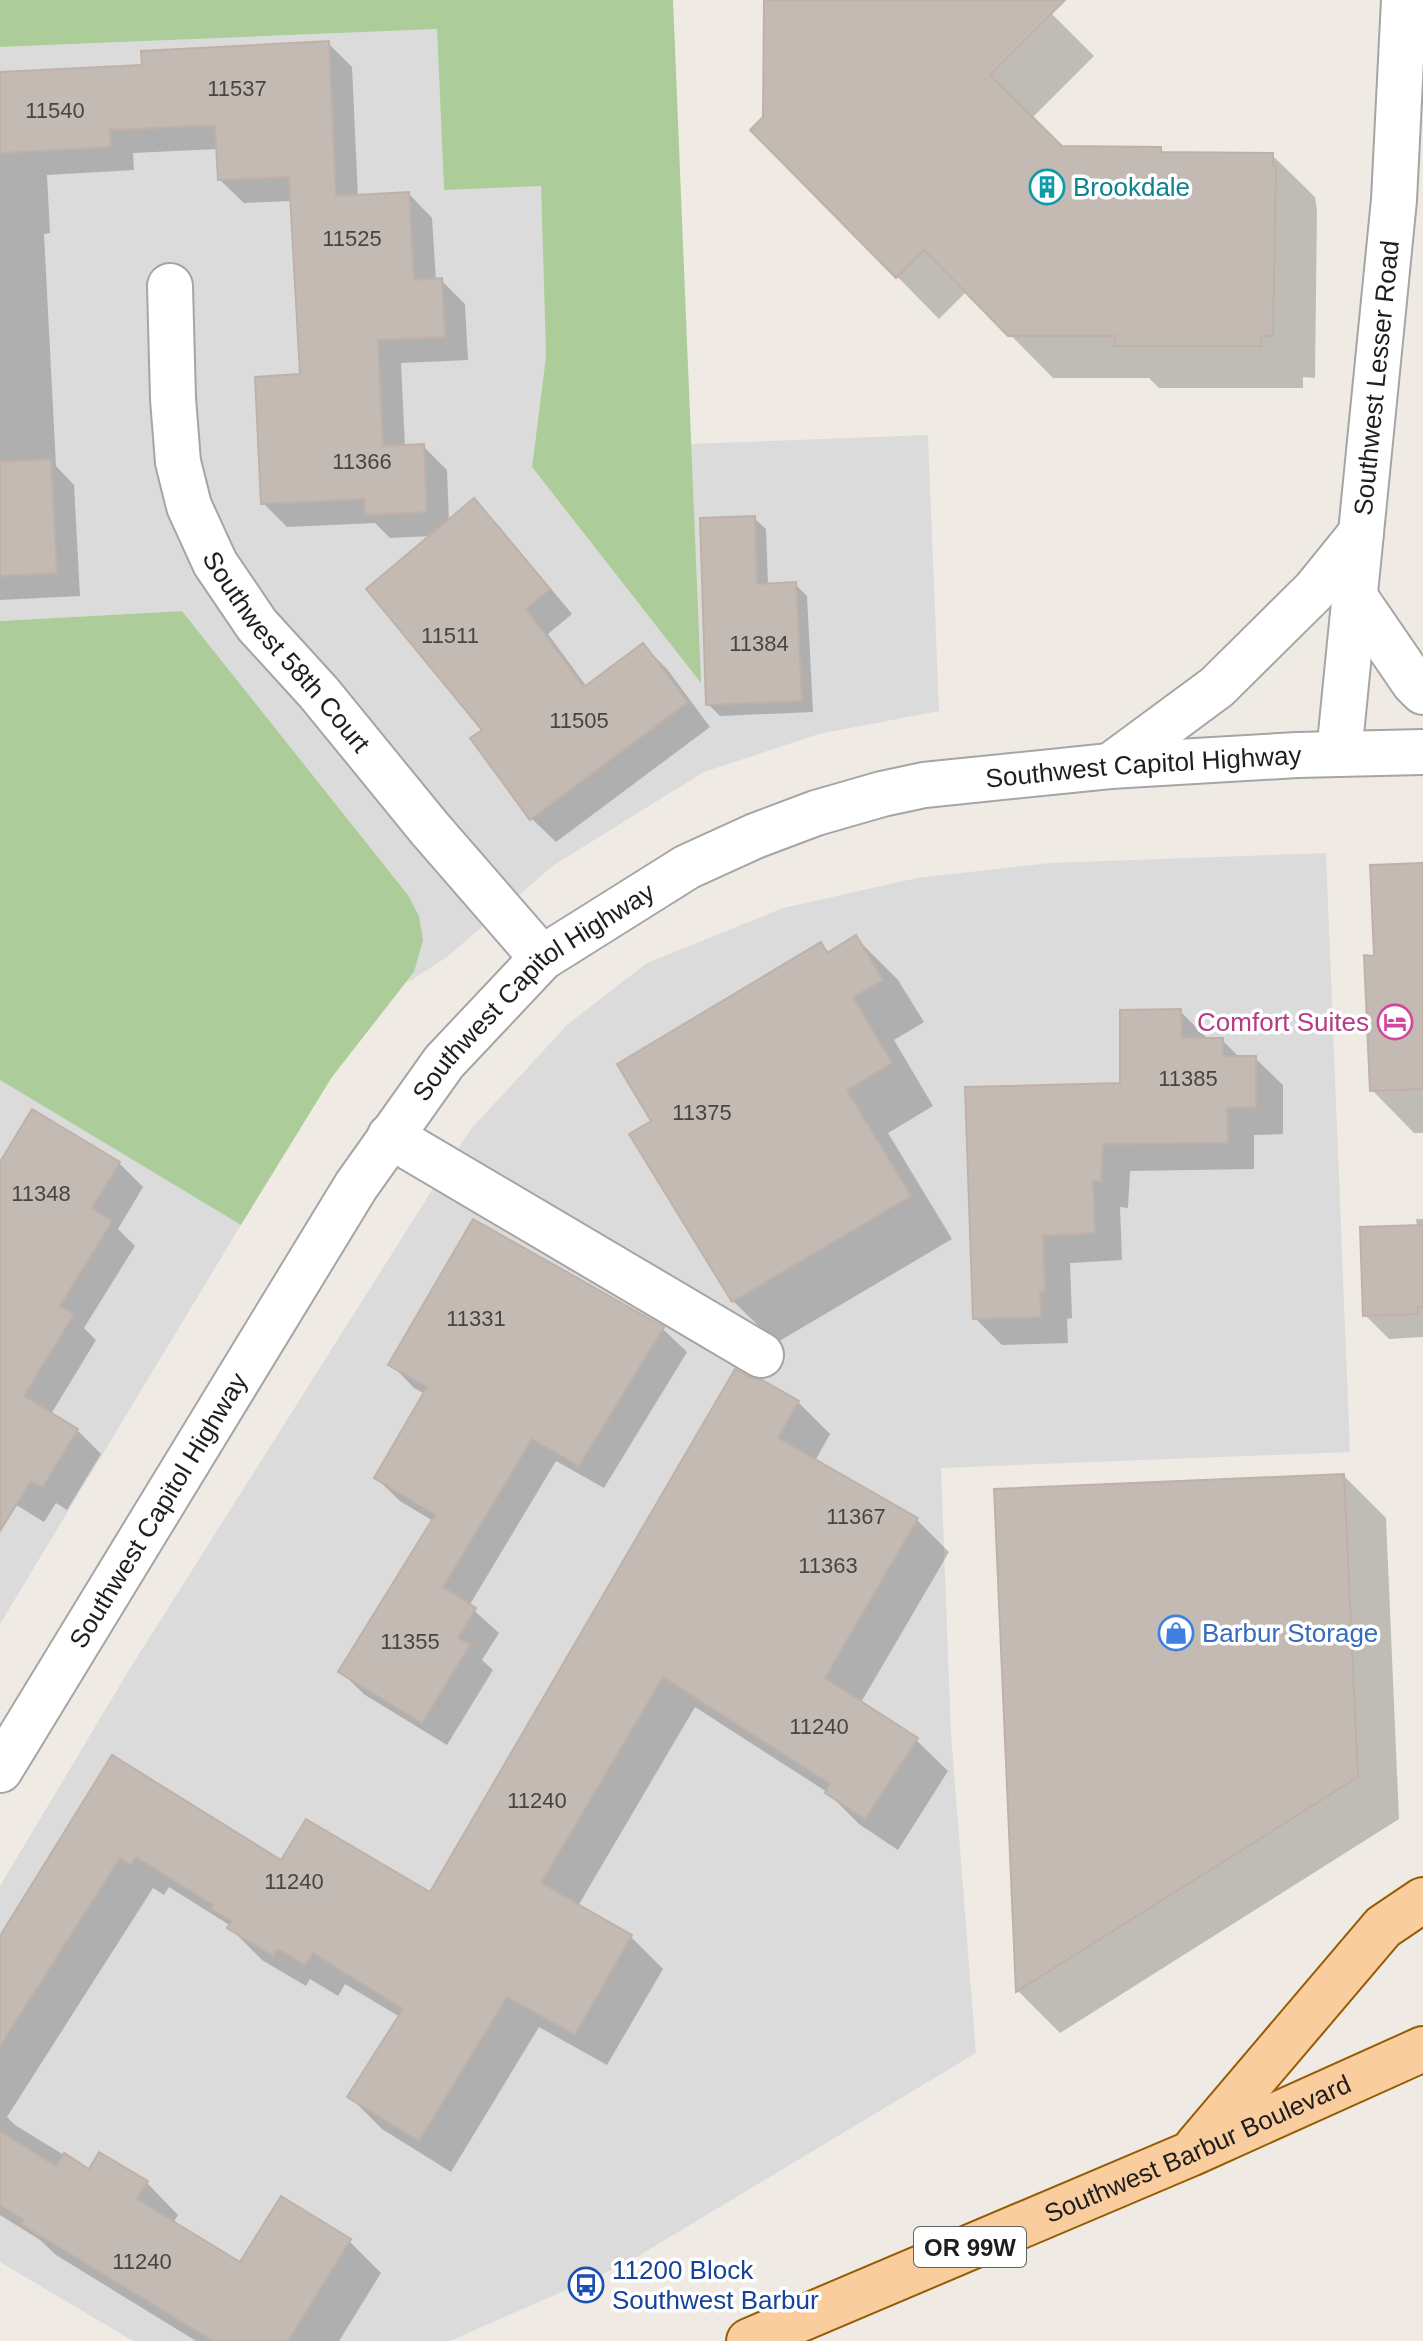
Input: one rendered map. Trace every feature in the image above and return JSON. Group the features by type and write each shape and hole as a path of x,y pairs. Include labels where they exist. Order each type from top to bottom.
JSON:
{"main road":[{"path":"1190,2154 1383,1927 1423,1900"},
{"name":"Southwest Barbur Boulevard","path":"749,2341 1190,2154 1423,2049"}],"street":[{"name":"Southwest Lesser Road","path":"1339,754 1394,200 1404,0"},
{"name":"Southwest 58th Court","path":"170,286 178,462 189,506 215,563 257,625 319,693 430,829 542,958"},
{"path":"1110,766 1217,687 1314,591 1361,533"},
{"path":"1355,597 1423,692"},
{"name":"Southwest Capitol Highway","path":"0,1770 356,1186 444,1062 542,958 687,867 755,836 816,813 924,785 1110,766 1423,752"},
{"path":"390,1136 761,1355"}],"shaded area":[{"path":"437,29 444,190 541,185 546,356 532,467 700,681 691,444 928,435 939,711 819,734 704,772 554,865 447,957 407,983 414,972 408,895 182,611 0,621 0,47"},
{"path":"1326,853 1350,1452 941,1468 951,1734 976,2053 625,2264 450,2341 133,2341 0,2262 0,1886 129,1670 470,1130 568,1024 647,963 783,908 917,878 1050,863"},
{"path":"0,1080 241,1225 0,1624"}],"green space":[{"path":"0,0 673,0 701,683 532,467 546,356 541,186 444,190 437,29 0,47"},
{"path":"182,611 408,895 419,916 423,940 414,972 332,1077 241,1225 0,1080 0,621"}],"building":[{"name":"Brookdale","path":"764,0 1065,0 990,75 1062,146 1161,147 1161,152 1273,153 1273,166 1276,166 1273,336 1262,336 1261,346 1114,346 1115,336 1008,336 924,250 896,278 750,130 763,117"},
{"path":"329,41 336,196 409,192 414,280 442,278 445,337 378,340 383,446 424,444 427,512 365,515 364,499 261,504 255,377 300,374 289,177 218,180 215,125 110,130 111,147 0,153 0,72 142,65 141,51"},
{"path":"51,459 57,573 0,576 0,462"},
{"path":"474,498 550,589 526,609 584,687 643,643 688,702 530,820 470,738 482,730 366,589"},
{"path":"755,516 757,584 796,582 802,701 706,705 700,518"},
{"name":"Comfort Suites","path":"1423,863 1423,1089 1370,1091 1364,955 1374,956 1370,865"},
{"path":"856,935 883,980 853,997 892,1063 847,1090 911,1196 732,1302 629,1134 651,1121 617,1064 821,942 827,953"},
{"path":"1181,1009 1182,1038 1223,1038 1223,1056 1256,1056 1256,1107 1227,1108 1228,1143 1103,1144 1101,1181 1093,1181 1095,1233 1043,1236 1045,1291 1040,1292 1041,1317 973,1319 965,1087 1120,1083 1120,1010"},
{"path":"32,1109 120,1162 92,1208 112,1221 60,1306 74,1314 24,1396 78,1429 43,1487 31,1481 0,1531 0,1162"},
{"path":"473,1219 664,1327 579,1466 532,1439 443,1587 476,1608 458,1638 470,1645 422,1723 338,1672 435,1515 374,1478 427,1387 388,1365"},
{"path":"1423,1225 1423,1307 1418,1307 1418,1314 1363,1316 1360,1227"},
{"path":"735,1369 799,1401 778,1438 918,1518 825,1678 918,1738 865,1819 825,1793 830,1784 663,1677 541,1883 632,1935 575,2035 507,1997 419,2141 347,2097 403,2009 313,1953 305,1965 278,1949 273,1956 227,1928 232,1921 211,1909 213,1905 136,1857 131,1865 120,1858 0,2046 0,1936 112,1755 281,1860 306,1819 430,1892"},
{"name":"Barbur Storage","path":"1344,1474 1358,1777 1016,1992 994,1489"},
{"path":"0,2131 56,2166 64,2153 89,2169 99,2152 148,2181 137,2199 240,2262 281,2196 351,2239 288,2341 213,2341 21,2224 24,2220 0,2205"}],"place":[{"name":"Brookdale","path":"1047,187"},
{"name":"Comfort Suites","path":"1395,1022"},
{"name":"Barbur Storage","path":"1176,1633"},
{"name":"11200 Block Southwest Barbur","path":"586,2285"}]}
